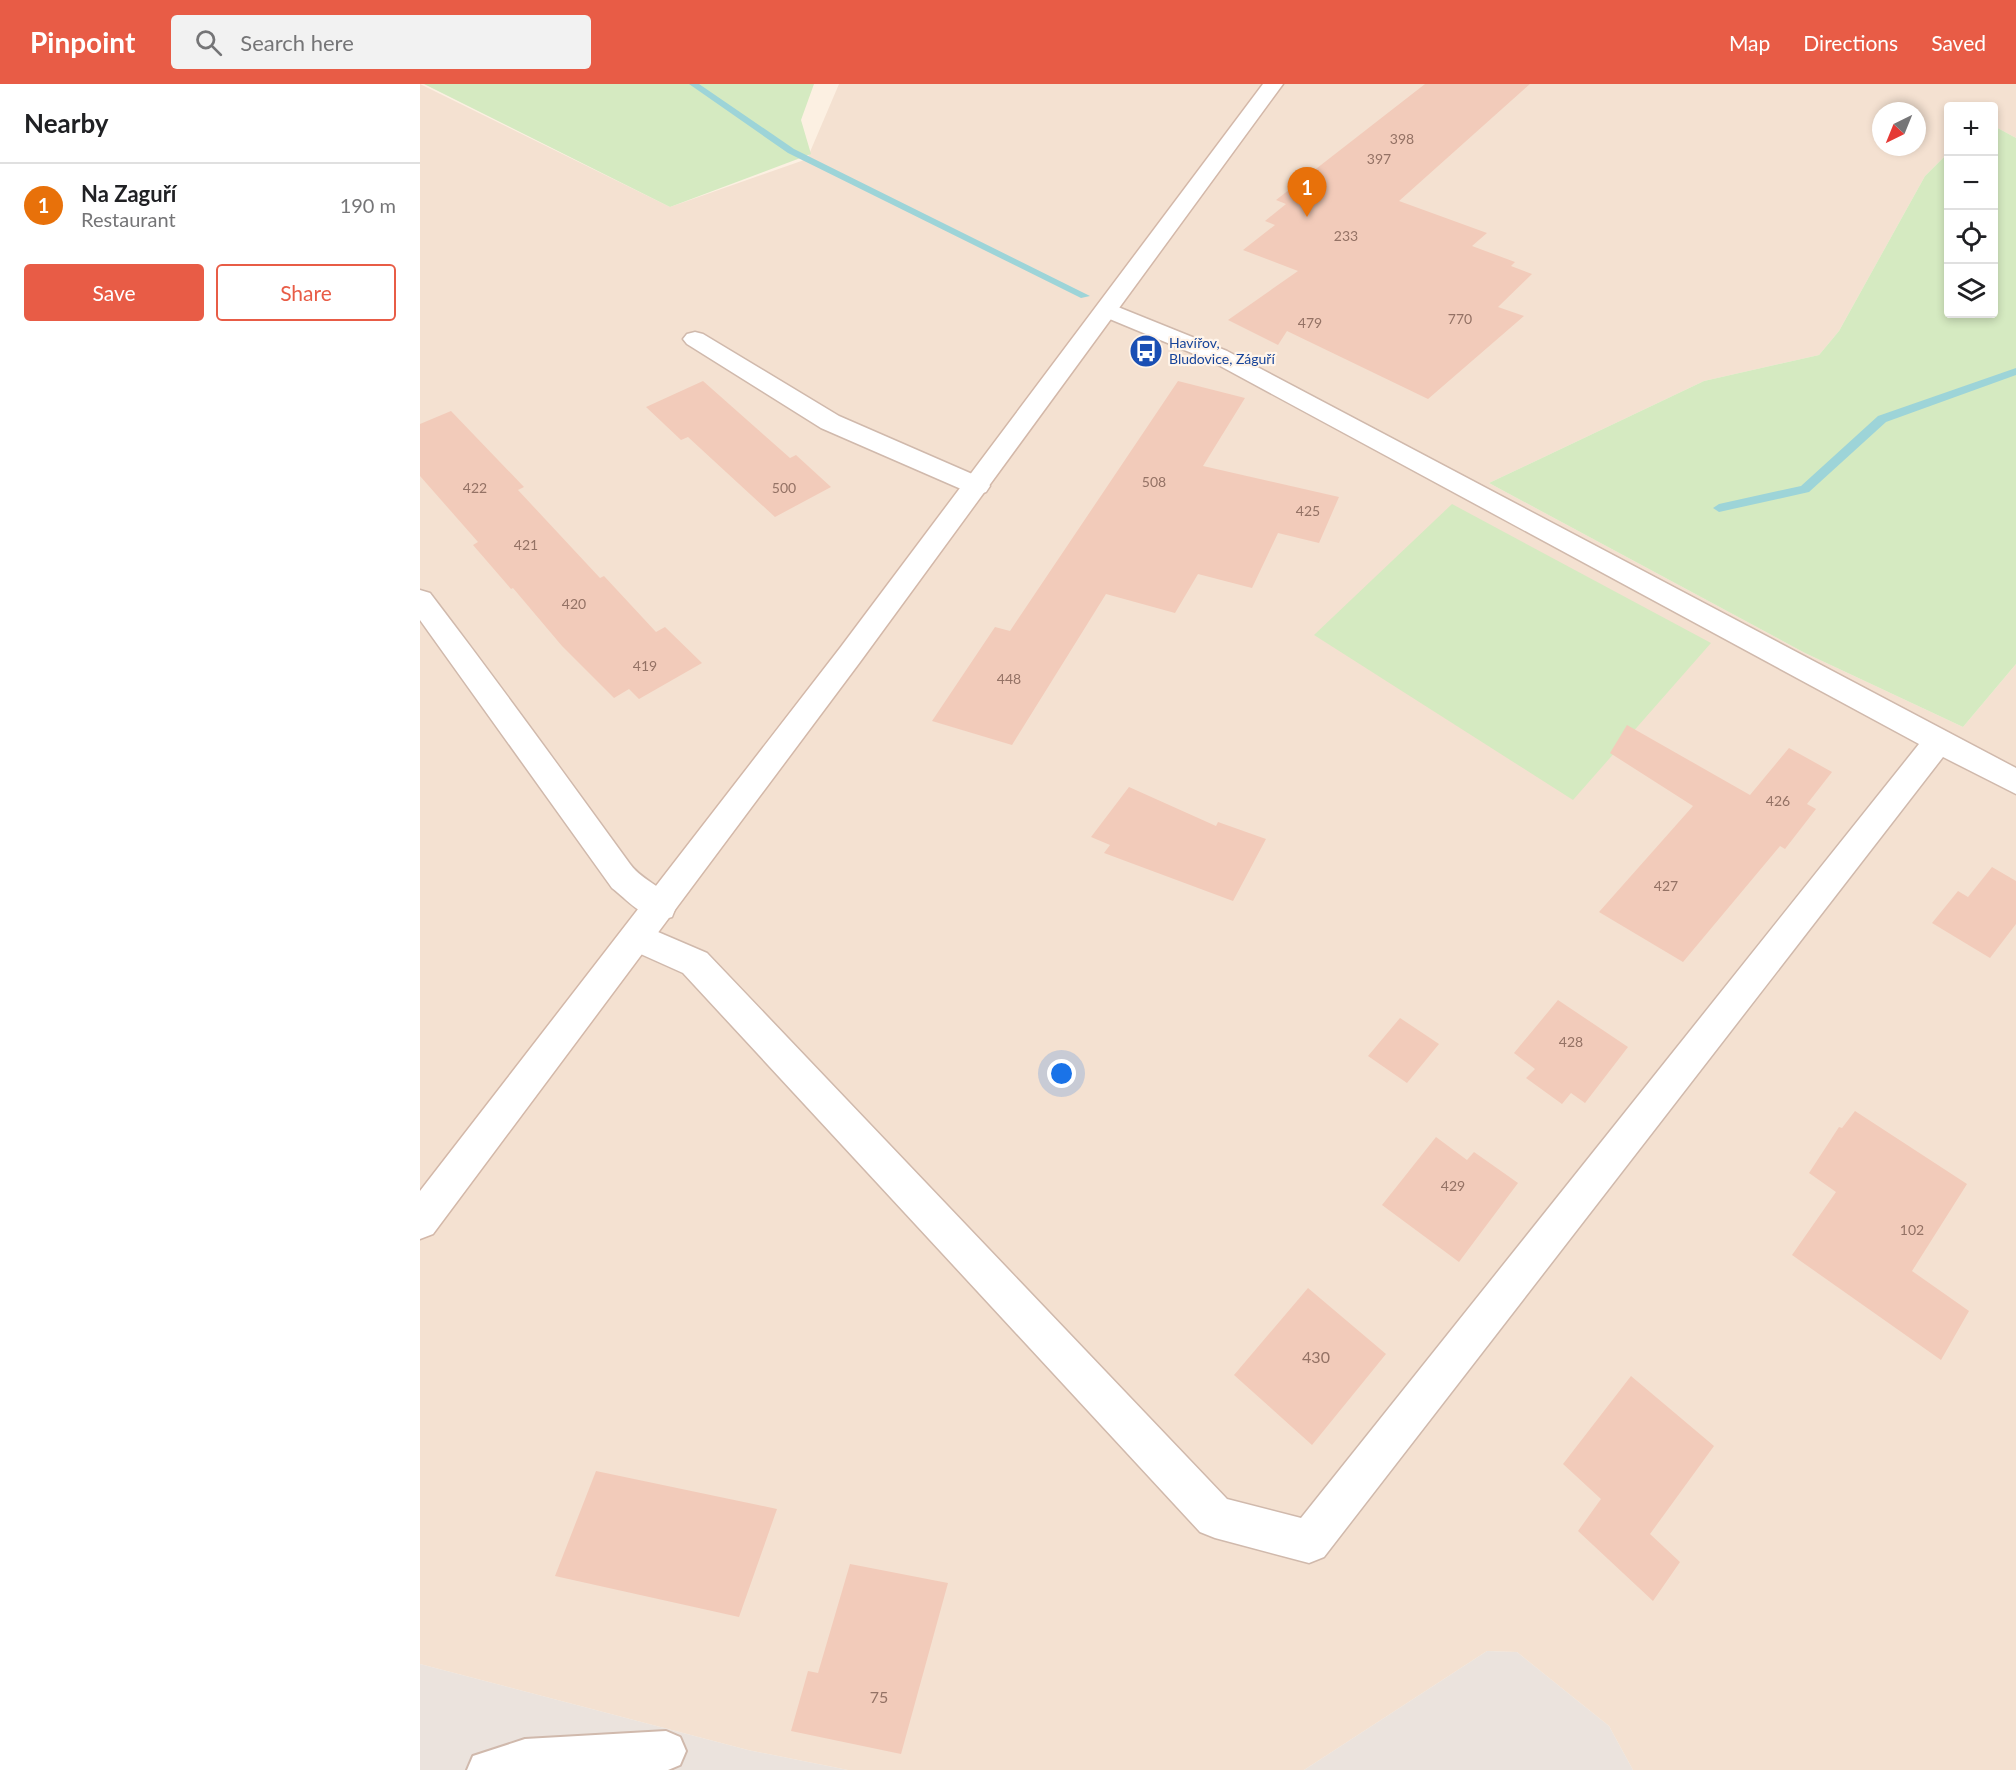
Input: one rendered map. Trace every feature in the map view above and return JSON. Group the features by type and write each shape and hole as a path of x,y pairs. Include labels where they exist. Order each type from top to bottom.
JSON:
{"street":[{"path":"420,1221 977,486 1273,84"},
{"path":"1108,310 1219,356 2016,783"},
{"path":"695,339 830,422 977,486"},
{"path":"420,600 479,678 623,879 660,907"},
{"path":"637,937 695,963 1215,1517 1309,1542 1938,741"}],"lane":[{"path":"487,1770 525,1759 666,1751"}],"shaded area":[{"path":"420,84 670,207 807,159 839,84 2016,84 2016,138 1998,128 1998,102 1944,102 1944,157 1925,176 1839,331 1819,355 1704,381 1489,483 1805,653 1963,727 2016,664 2016,1770 1633,1770 1609,1726 1517,1652 1487,1651 1304,1770 848,1770 748,1750 420,1664"},
{"path":"1487,1651 1517,1652 1609,1726 1633,1770 1304,1770"},
{"path":"420,1664 748,1750 848,1770 420,1770"}],"green space":[{"path":"424,84 814,84 801,120 811,154 670,207"},
{"path":"1998,128 2016,138 2016,664 1963,727 1805,653 1489,483 1704,381 1819,355 1839,331 1925,176 1944,157 1944,318 1998,318"},
{"path":"1452,504 1711,643 1573,800 1314,635"}],"building":[{"path":"1425,84 1530,84 1399,201 1487,233 1472,246 1515,262 1511,266 1532,274 1498,307 1524,316 1428,399 1287,331 1278,345 1228,320 1298,271 1243,250 1275,225 1265,221 1286,204 1276,200"},
{"path":"703,381 790,458 796,455 831,487 775,517 688,437 681,440 646,407"},
{"path":"1178,381 1245,398 1203,466 1339,497 1319,543 1278,533 1252,588 1198,574 1175,613 1106,594 1012,745 932,721 995,627 1010,631"},
{"path":"451,411 524,487 518,490 600,578 604,576 656,632 665,627 702,663 639,699 629,689 614,698 562,646 473,545 478,542 420,476 420,424"},
{"path":"1627,725 1750,795 1789,748 1832,772 1807,804 1816,809 1785,849 1780,846 1683,962 1599,912 1693,806 1610,753"},
{"path":"1129,787 1216,826 1218,822 1266,839 1233,901 1104,853 1110,845 1091,837"},
{"path":"1992,867 2016,881 2016,924 1990,958 1932,923 1958,891 1968,897"},
{"path":"1558,1000 1628,1047 1585,1103 1571,1093 1562,1104 1526,1078 1535,1069 1514,1053"},
{"path":"1400,1018 1439,1044 1407,1083 1368,1056"},
{"path":"1855,1111 1967,1184 1912,1271 1969,1311 1941,1360 1792,1255 1836,1192 1809,1173 1839,1127 1842,1128"},
{"path":"1436,1137 1467,1160 1474,1152 1518,1183 1459,1262 1382,1205"},
{"path":"1308,1288 1386,1354 1312,1445 1234,1375"},
{"path":"1631,1376 1714,1446 1650,1534 1680,1562 1653,1601 1578,1531 1601,1499 1563,1464"},
{"path":"596,1471 777,1509 739,1617 555,1576"},
{"path":"850,1564 948,1583 901,1754 791,1731 808,1671 818,1673"}],"waterway":[{"path":"693,84 791,151 1085,296"},
{"path":"1719,508 1805,489 1882,419 2016,371"}],"place":[{"name":"Na Zaguří","path":"1307,217"},
{"name":"Havířov, Bludovice, Záguří","path":"1146,351"}]}
